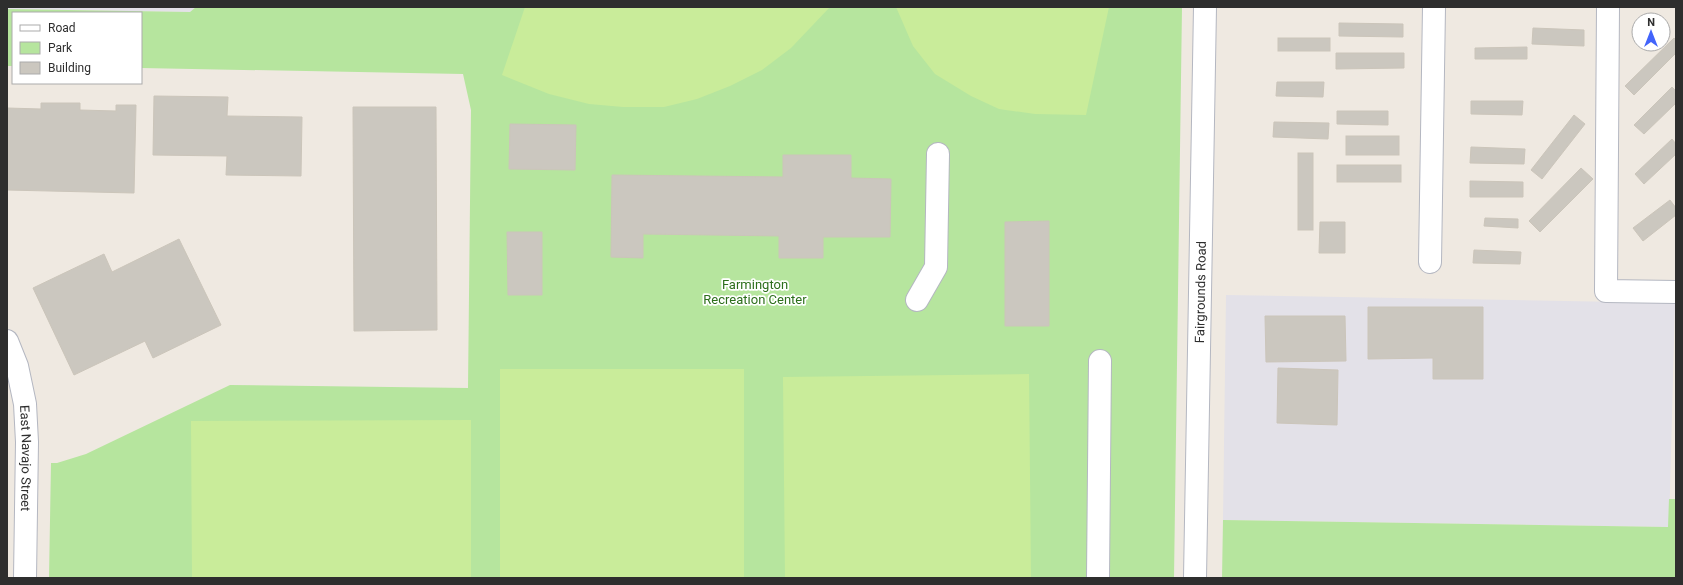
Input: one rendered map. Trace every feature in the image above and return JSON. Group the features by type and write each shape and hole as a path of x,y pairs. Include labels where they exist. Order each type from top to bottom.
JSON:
{"street":[{"name":"Fairgrounds Road","path":"1195,578 1205,7"},
{"path":"1430,262 1434,7"},
{"path":"1608,7 1606,291 1676,292"},
{"path":"918,300 936,267 938,154"},
{"name":"East Navajo Street","path":"7,341 17,366 25,404 27,442 25,578"},
{"path":"1098,578 1100,361"}],"shaded area":[{"path":"7,7 196,7 190,12 7,9"},
{"path":"1226,295 1675,303 1669,527 1223,520"}],"green space":[{"name":"Farmington Recreation Center","path":"196,7 1182,7 1174,578 49,578 51,463 57,463 86,454 230,385 468,388 471,110 463,74 142,68 142,12 12,12 12,66 7,66 7,9 190,12"},
{"path":"525,7 830,7 791,48 762,70 730,86 697,99 664,107 623,107 589,104 549,94 502,75"},
{"path":"896,7 1109,7 1086,115 1035,114 999,109 971,96 935,74 913,46"},
{"path":"500,369 744,369 744,578 500,578"},
{"path":"1029,374 1031,578 785,578 783,377"},
{"path":"471,420 471,578 192,578 191,421"},
{"path":"1669,499 1676,499 1676,578 1222,578 1223,520 1668,527"}],"building":[{"path":"1339,23 1403,24 1403,37 1339,36"},
{"path":"1533,28 1584,30 1584,46 1532,44"},
{"path":"1278,38 1330,38 1330,51 1278,51"},
{"path":"1674,38 1676,40 1676,53 1634,95 1625,86 1660,52 1671,52 1671,41"},
{"path":"1527,47 1527,59 1475,59 1475,48"},
{"path":"1336,53 1404,53 1404,68 1336,69"},
{"path":"1277,82 1324,82 1323,97 1276,96"},
{"path":"1672,87 1676,91 1676,103 1644,134 1634,125"},
{"path":"154,96 228,97 227,116 302,117 301,176 226,175 227,156 153,155"},
{"path":"1471,101 1523,101 1522,115 1471,114"},
{"path":"41,103 80,103 80,110 116,111 116,105 136,105 134,193 7,190 7,108 41,109"},
{"path":"353,107 436,107 437,330 354,331"},
{"path":"1337,111 1388,111 1388,125 1337,124"},
{"path":"1574,115 1585,124 1542,179 1531,170"},
{"path":"1274,122 1329,123 1328,139 1273,137"},
{"path":"510,124 576,125 575,170 509,169"},
{"path":"1346,136 1399,136 1399,155 1346,155"},
{"path":"1672,139 1676,144 1676,154 1644,184 1635,174"},
{"path":"1471,147 1525,149 1524,164 1470,163"},
{"path":"1298,153 1313,153 1313,230 1298,230"},
{"path":"783,155 851,155 851,178 891,179 890,237 823,237 823,258 779,258 779,236 643,234 643,258 611,257 612,175 783,177"},
{"path":"1337,165 1401,165 1401,182 1337,182"},
{"path":"1581,168 1593,179 1540,232 1529,221"},
{"path":"1470,181 1523,182 1523,197 1470,197"},
{"path":"1670,200 1676,208 1676,215 1643,241 1633,228"},
{"path":"1485,218 1518,219 1518,228 1484,226"},
{"path":"1049,221 1049,326 1005,326 1005,222"},
{"path":"1320,222 1345,222 1345,253 1319,253"},
{"path":"507,232 542,232 542,295 508,295"},
{"path":"179,239 221,325 153,358 145,341 74,375 33,288 104,254 112,272"},
{"path":"1474,250 1521,252 1520,264 1473,263"},
{"path":"1368,307 1483,307 1483,379 1433,379 1433,358 1368,359"},
{"path":"1265,316 1345,316 1346,361 1266,362"},
{"path":"1278,368 1338,370 1337,425 1277,423"}]}
